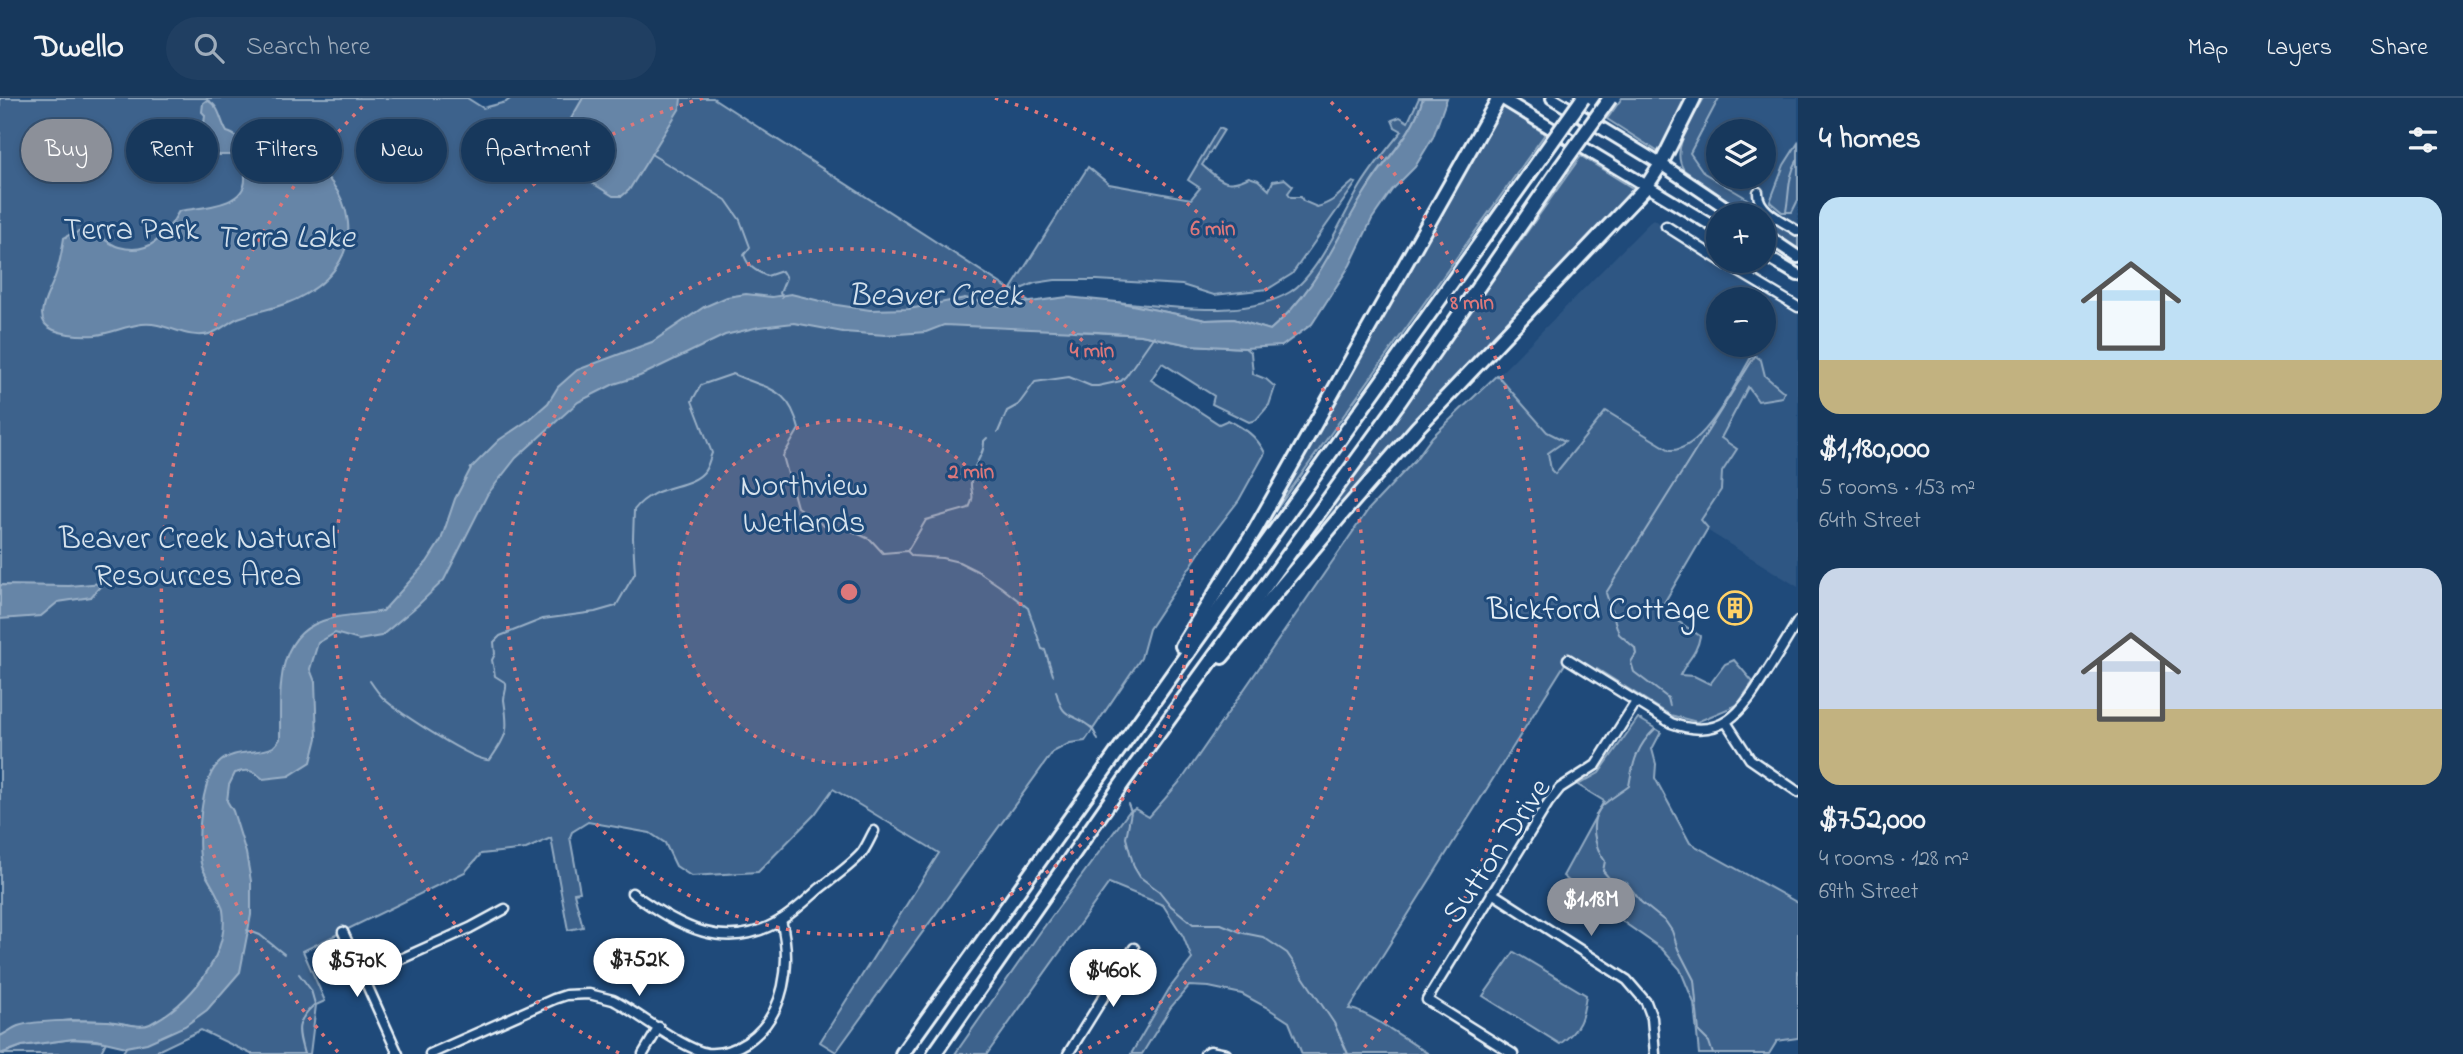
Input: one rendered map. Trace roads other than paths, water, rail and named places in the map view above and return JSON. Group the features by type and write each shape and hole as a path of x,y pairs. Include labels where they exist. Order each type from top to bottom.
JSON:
{"highway":[{"path":"1114,755 1255,530 1500,98"},
{"path":"902,1054 1583,98"},
{"path":"934,1054 1189,689 1399,402 1610,98"},
{"path":"1189,689 1214,667 1417,428 1646,187 1661,164 1694,98"}],"main road":[{"path":"1500,98 1706,222"},
{"path":"1552,98 1661,164 1719,203"},
{"path":"1776,242 1798,257"},
{"path":"1776,262 1798,275"}],"street":[{"path":"1758,192 1759,202 1764,208 1798,231"},
{"path":"1666,226 1706,251"},
{"path":"1742,273 1798,307"},
{"path":"1568,659 1671,723 1708,729 1726,722 1743,709 1798,621"},
{"name":"Sutton Drive","path":"1513,1054 1427,1000 1553,796 1560,788 1596,765 1636,702"},
{"path":"1726,722 1750,759 1798,792"},
{"path":"632,893 683,926 708,934 748,933 780,920 862,853 874,831"},
{"path":"1492,894 1628,980 1646,1002 1652,1017 1655,1054"},
{"path":"363,976 470,928 505,909"},
{"path":"430,1054 548,1001 578,994 613,1000 690,1046 707,1053 734,1050 755,1036 772,1017 782,990 786,959 780,920"},
{"path":"343,932 398,1054"},
{"path":"1069,1054 1133,948"},
{"path":"643,1054 659,1027"},
{"path":"1208,1052 1226,1054"}],"water":[{"path":"583,98 681,98 680,108 629,190 622,196 613,196 591,182 615,182 615,119 571,119"},
{"path":"1423,98 1447,98 1433,137 1415,167 1392,190 1372,219 1350,265 1312,324 1282,346 1245,348 1190,345 1141,335 944,325 926,332 885,335 843,332 794,323 725,335 578,402 516,458 487,495 444,580 417,606 381,636 359,640 335,633 318,643 310,669 315,682 317,738 311,762 289,776 263,779 250,771 235,773 229,785 227,801 233,811 246,853 251,881 251,915 240,972 207,1010 185,1026 147,1043 126,1047 96,1040 73,1039 22,1046 0,1054 0,1036 18,1026 76,1021 146,1025 164,1016 192,992 213,961 220,945 223,927 223,910 202,867 199,844 201,814 212,772 224,759 267,749 276,744 280,739 284,667 297,637 311,626 329,619 383,611 427,562 441,540 455,499 471,468 499,440 548,403 558,387 577,370 652,342 704,307 727,297 746,294 772,297 791,294 870,310 909,309 965,298 1000,306 1067,297 1117,302 1206,320 1234,319 1270,330 1287,315 1313,281 1367,189 1406,135"},
{"name":"Terra Lake","path":"207,100 212,103 227,132 232,134 232,155 218,155 218,119 205,119 203,103"},
{"name":"Terra Lake","path":"244,182 332,183 343,202 348,222 347,241 340,261 327,278 306,294 282,305 237,318 209,334 192,335 151,324 102,334 69,334 49,328 45,324 42,309 57,270 64,238 90,229 115,246 140,249 156,241 179,211 221,204 231,200 244,187"},
{"path":"103,583 91,597 58,602 41,616 0,619 0,585 69,586"}],"waterway":[{"path":"651,154 726,200 740,220 750,247 744,255 748,263 767,276 782,271 786,278 780,293 782,297"},
{"path":"1786,211 1790,178 1798,159"},
{"path":"998,432 1007,411 1018,405 1035,382 1069,377 1098,386 1121,381 1154,336"},
{"path":"1670,706 1668,698 1634,672 1631,662 1636,654 1635,648 1619,634 1606,593 1754,357"},
{"path":"370,681 384,699 419,724 453,745 490,760 504,738 507,726 504,700 506,683 495,676 492,660 495,654 494,642 500,636 543,619 595,612 616,606 635,573 634,510 651,495 688,482 705,471 712,453 692,401 701,385 733,374 776,392 790,405 795,415 799,429 783,456 797,507 824,526 846,528 871,540 883,553 907,551 912,556 959,562 979,572 1028,608 1053,675"},
{"path":"908,550 926,520 969,508 972,475 987,438"},
{"path":"1056,691 1065,711 1090,727 1098,740"},
{"path":"1655,729 1637,755 1629,786 1604,804 1597,813 1594,835 1605,861 1603,871 1609,878 1627,883 1641,902 1666,922 1672,931 1694,980 1699,1032 1709,1042 1713,1054"},
{"path":"1128,804 1131,812 1126,838 1134,867 1140,877 1159,891 1171,906 1193,924 1221,924 1263,937 1287,953 1334,1023 1348,1054"},
{"path":"247,930 260,935 284,954"},
{"path":"299,974 311,990 315,1004 304,1016 299,1027 304,1054"}],"place":[{"name":"Bickford Cottage","path":"1735,608"}],"park label":[{"name":"Terra Park","path":"131,228"},
{"name":"Northview Wetlands","path":"804,502"},
{"name":"Beaver Creek Natural Resources Area","path":"198,556"}],"water label":[{"name":"Beaver Creek","path":"935,293"}]}
